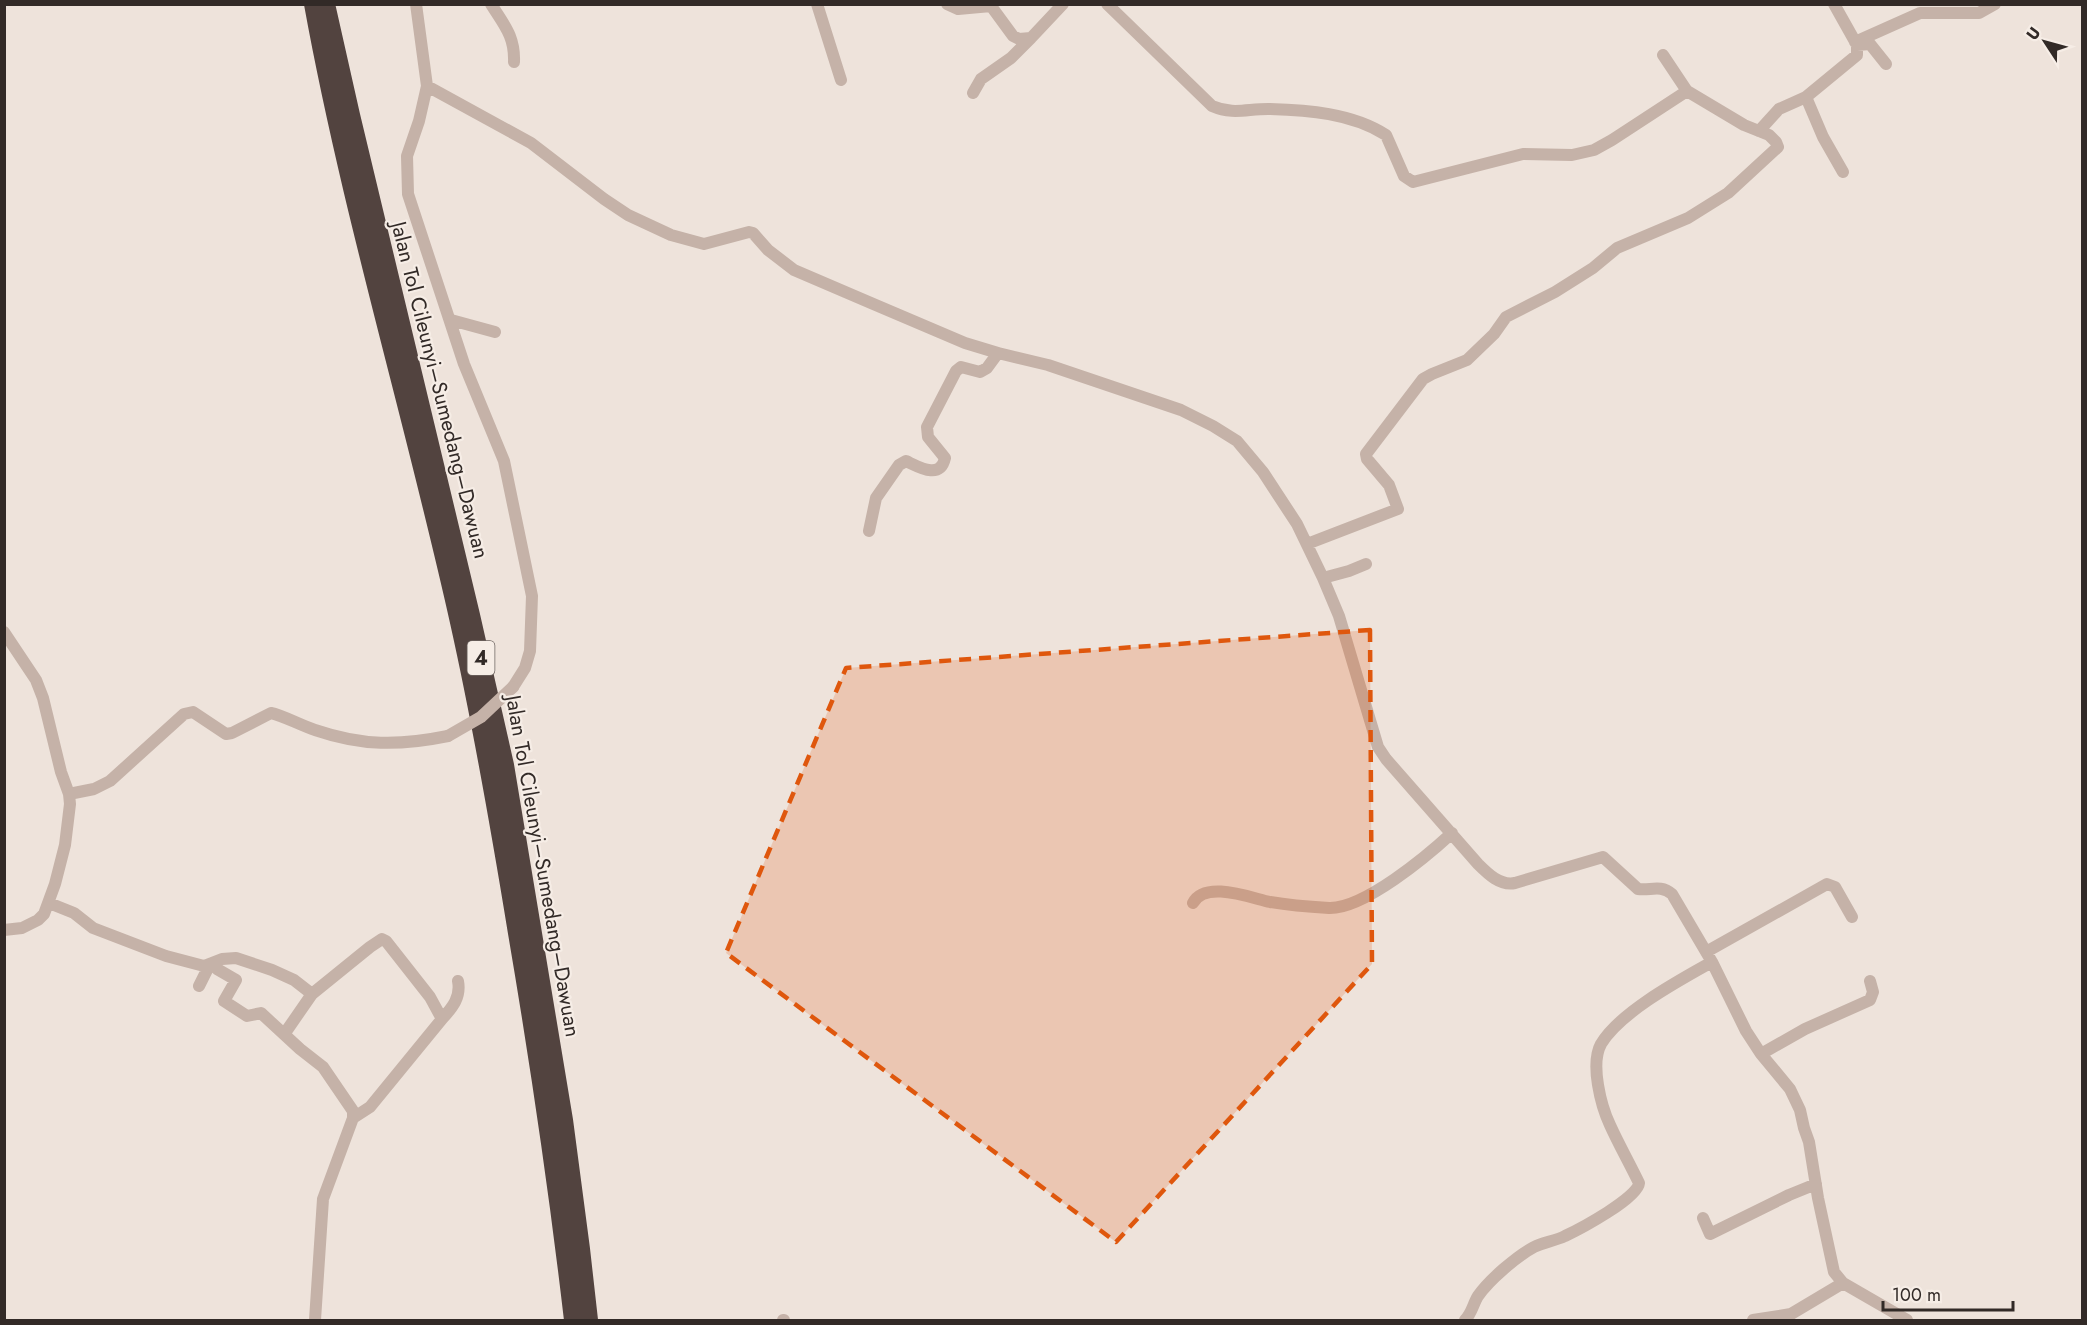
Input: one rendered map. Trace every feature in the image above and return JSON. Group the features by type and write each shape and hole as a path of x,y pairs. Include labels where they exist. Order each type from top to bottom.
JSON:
{"highway":[{"name":"Jalan Tol Cileunyi–Sumedang–Dawuan","path":"313,4 337,119 380,302 458,619 489,767 548,1123 573,1320"},
{"name":"Jalan Tol Cileunyi–Sumedang–Dawuan","path":"326,4 505,765 564,1120 588,1320"}],"street":[{"path":"69,794 94,789 110,781 189,712 193,712 226,734 272,713 341,739 367,743 416,743 448,736 481,717 513,687 525,668 530,651 532,596 504,462 464,364 408,194 407,156 419,121 427,86 416,4"},
{"path":"491,4 510,34 514,46 514,62"},
{"path":"817,4 841,80"},
{"path":"947,4 958,9 991,6 1013,36 1020,39 1031,38"},
{"path":"973,93 981,79 1011,58 1063,4"},
{"path":"1107,4 1212,106 1232,112 1266,109 1317,112 1357,121 1386,135 1404,176 1413,182 1523,154 1572,155 1594,150 1687,91"},
{"path":"1759,131 1779,109 1806,97 1852,60 1858,51 1834,4"},
{"path":"1856,44 1920,13 1979,13 1995,4"},
{"path":"1856,44 1870,44 1886,63"},
{"path":"1307,544 1398,509 1389,485 1367,459 1366,454 1424,379 1467,360 1494,334 1506,317 1555,292 1593,268 1617,248 1688,218 1728,193 1778,147 1772,137 1729,117 1687,91 1663,55"},
{"path":"427,86 531,143 604,200 663,232 704,244 749,232 753,233 768,250 794,270 965,343 1048,365 1170,406 1214,426 1244,448 1263,472 1297,524 1323,578 1343,627 1378,747 1395,771 1483,870 1497,880 1510,884 1602,857 1641,890 1655,887 1669,891 1709,957 1746,1031 1761,1054 1790,1089 1800,1110 1809,1142 1834,1272 1843,1283 1907,1320"},
{"path":"1806,97 1822,137 1843,172"},
{"path":"451,320 495,332"},
{"path":"868,531 876,498 899,465 906,461 926,471 938,468 943,463 945,458 928,437 927,427 956,371 961,367 980,372 987,368 998,353"},
{"path":"1323,578 1366,564"},
{"path":"4,632 36,680 69,794 69,819 49,903 38,920 22,928 4,930"},
{"path":"1193,903 1197,897 1220,891 1273,902 1327,908 1343,906 1377,890 1418,864 1452,833"},
{"path":"1465,1320 1488,1284 1532,1248 1563,1237 1618,1206 1637,1191 1639,1183 1609,1124 1598,1084 1596,1062 1598,1053 1601,1045 1614,1029 1636,1010 1737,936 1827,884 1835,887 1852,916"},
{"path":"49,903 74,913 93,928 155,952 204,966 229,958 245,961 294,980 312,994"},
{"path":"285,1033 312,994 382,939 386,941 430,997 442,1019"},
{"path":"199,986 211,963"},
{"path":"211,963 236,980 224,1001 247,1016 261,1013 285,1033 323,1067 353,1111 353,1118 323,1199 315,1320"},
{"path":"353,1118 376,1100 456,1001 458,981"},
{"path":"1761,1054 1805,1029 1870,1000 1873,992 1870,981"},
{"path":"1703,1218 1710,1234 1816,1184"},
{"path":"1752,1320 1791,1314 1843,1283"}],"highlighted area":[{"path":"1370,630 1372,964 1116,1242 726,953 846,668"}]}
